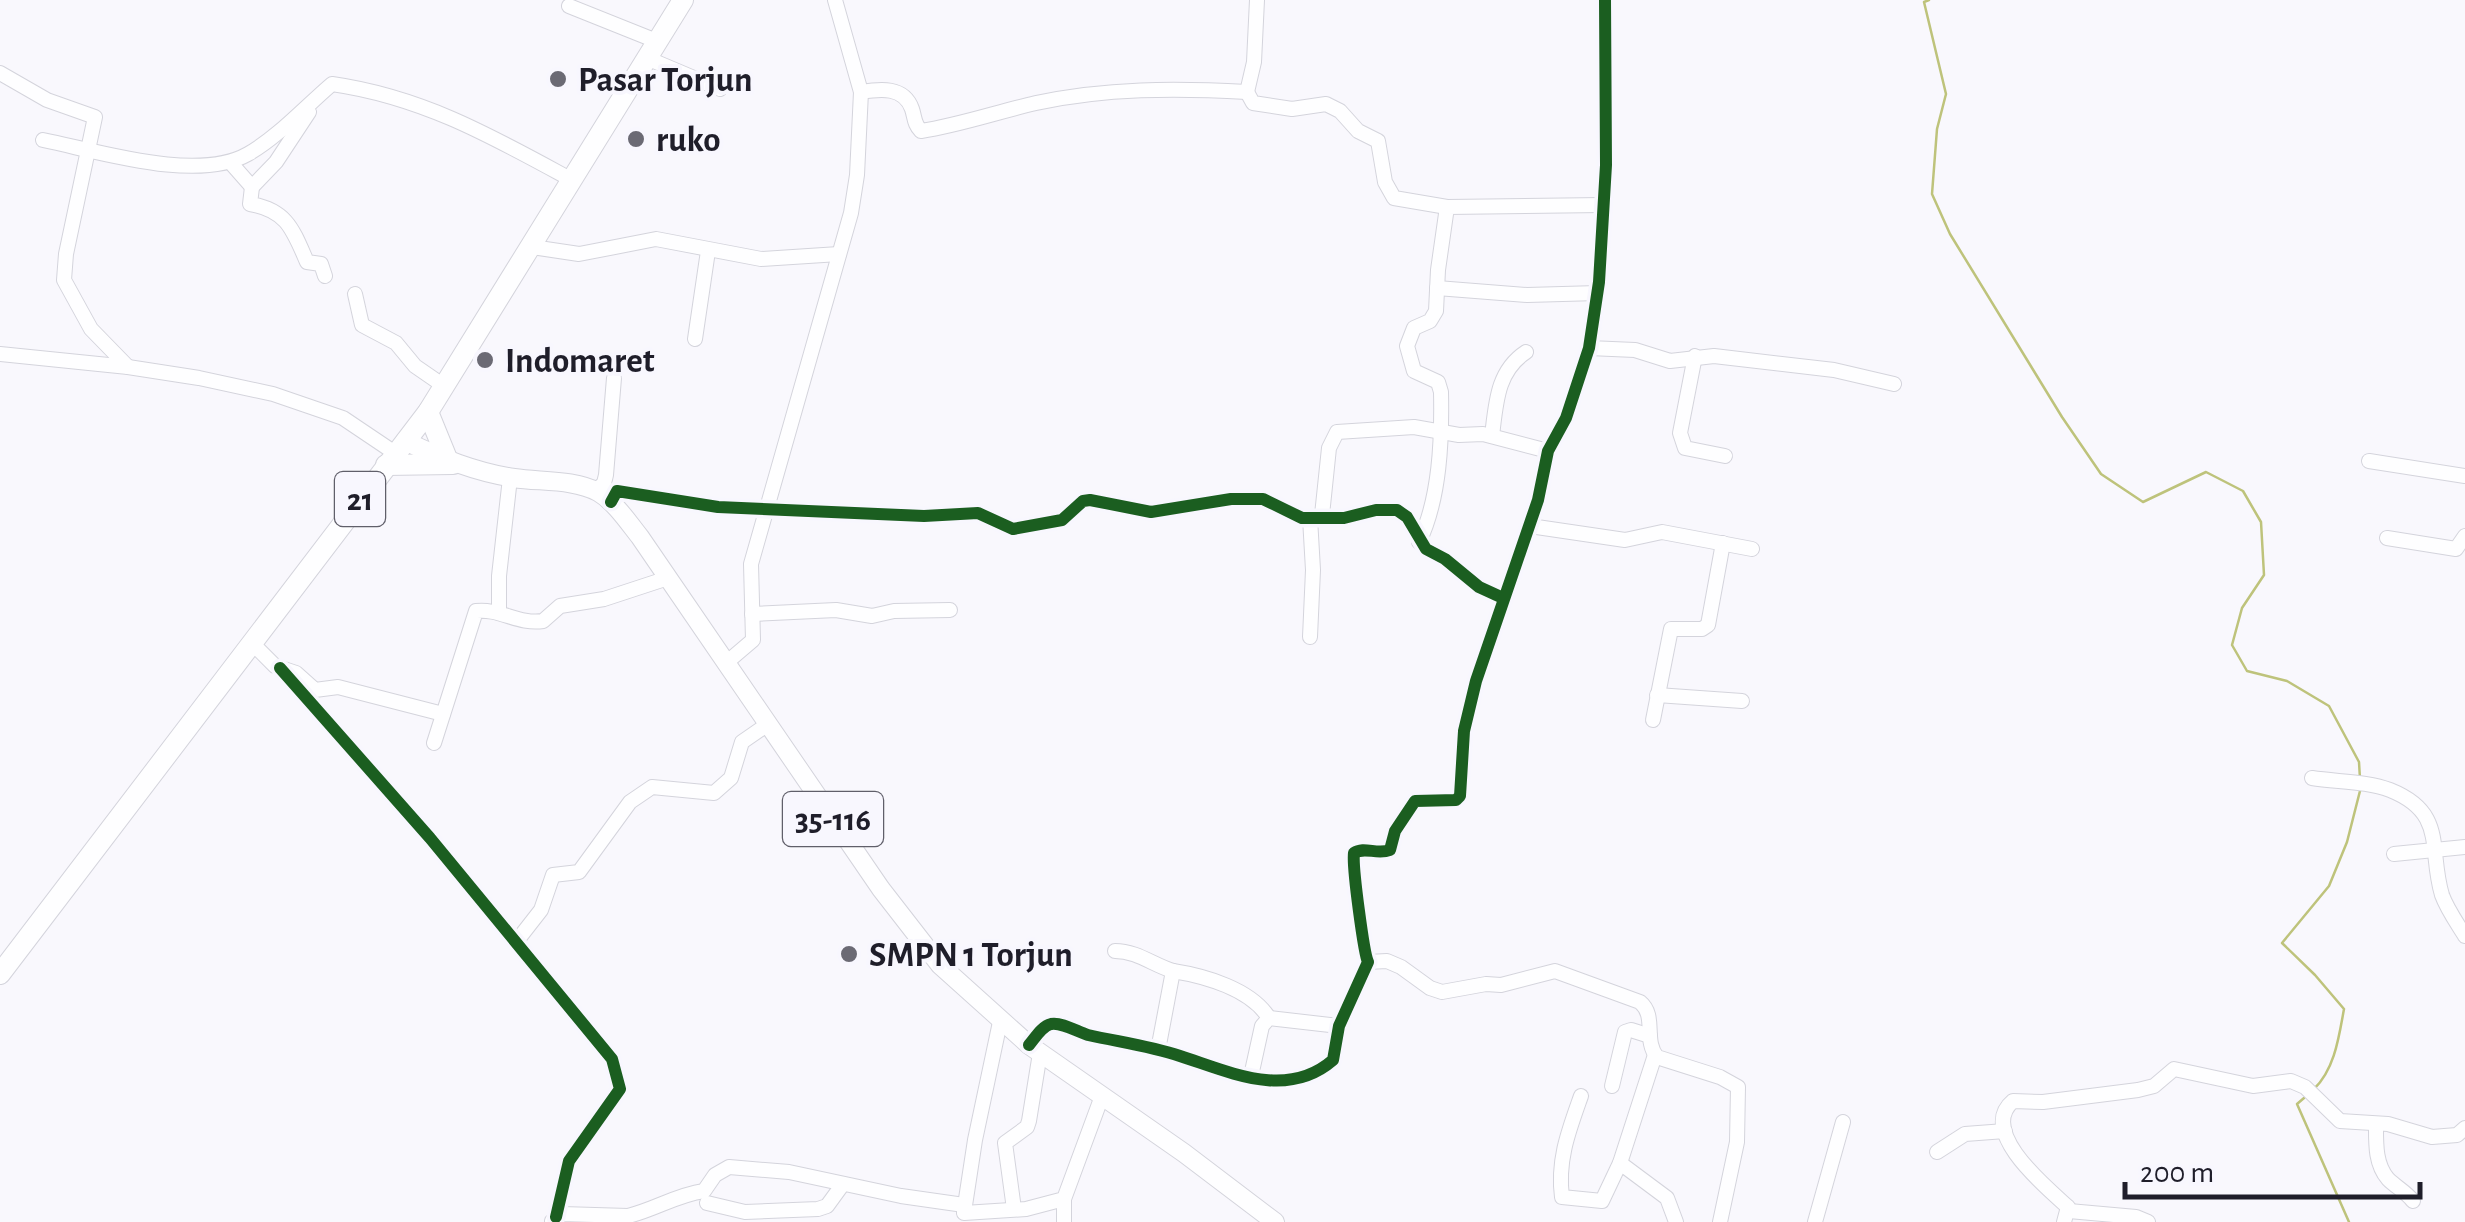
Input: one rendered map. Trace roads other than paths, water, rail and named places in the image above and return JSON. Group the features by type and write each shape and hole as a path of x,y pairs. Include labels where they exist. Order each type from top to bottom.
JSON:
{"highway":[{"name":"21","path":"0,974 428,412 683,0"},
{"path":"428,412 450,462"},
{"path":"395,453 450,462"}],"main road":[{"path":"395,453 604,497"},
{"name":"35-116","path":"604,497 640,536 922,945 1000,1022 1275,1222"}],"street":[{"path":"726,662 753,640 752,564 839,254 857,175 861,92 835,0"},
{"path":"1257,0 1254,62 1246,92 1253,103 1292,109 1326,104 1335,108 1358,131 1378,141 1385,182 1394,198 1447,207 1603,206"},
{"path":"1368,962 1362,952 1364,926 1354,854 1361,850 1390,850 1396,831 1415,801 1456,800 1460,796 1464,732 1476,681 1530,526 1548,450 1566,418 1589,348 1598,293 1608,100 1605,0"},
{"path":"569,6 720,89"},
{"path":"0,73 48,100 95,117 64,280 91,329 128,367"},
{"path":"43,140 182,166 230,162 250,153 332,84 371,90 427,107 572,180"},
{"path":"325,276 321,264 307,262 292,228 272,207 250,204 252,187 276,162 300,123 332,84"},
{"path":"861,92 887,90 901,94 910,102 916,127 921,131 1091,94 1165,88 1246,92"},
{"path":"230,162 252,187"},
{"path":"1420,542 1428,522 1440,433 1438,382 1414,371 1407,346 1414,328 1434,318 1447,207"},
{"path":"532,247 579,254 656,239 762,259 839,254"},
{"path":"695,340 708,251"},
{"path":"1437,288 1527,295 1598,293"},
{"path":"355,294 362,325 396,344 414,366 444,386"},
{"path":"1589,348 1635,350 1670,361 1695,356 1834,370 1894,384"},
{"path":"1492,436 1497,397 1508,366 1526,352"},
{"path":"0,354 128,367 240,387 343,418 395,453"},
{"path":"1695,356 1680,433 1682,443 1685,448 1725,456"},
{"path":"614,378 604,497 617,492 718,508 924,516 978,513 1014,529 1062,520 1075,507 1090,500 1151,512 1231,499 1264,499 1290,514 1316,517 1344,518 1376,510 1397,510 1420,542 1479,587 1503,598"},
{"path":"1310,637 1316,517 1328,448 1337,432 1398,426 1492,436 1548,450"},
{"path":"2369,461 2465,476"},
{"path":"498,613 498,576 510,478"},
{"path":"1530,526 1625,540 1662,532 1752,549"},
{"path":"2387,538 2456,548 2465,536"},
{"path":"1653,720 1671,629 1702,628 1708,624 1723,543"},
{"path":"434,743 472,615 480,609 526,622 544,621 560,606 604,599 668,578"},
{"path":"752,614 836,610 872,616 894,611 950,610"},
{"path":"252,644 280,668 430,838 612,1059 620,1089 569,1161 554,1219"},
{"path":"280,668 296,672 320,691 333,686 443,714"},
{"path":"1657,694 1742,700"},
{"path":"516,942 541,910 553,876 579,872 630,802 652,787 714,793 731,778 742,742 768,724"},
{"path":"2312,778 2387,788 2412,801 2428,816 2442,896 2465,936"},
{"path":"2394,854 2465,847"},
{"path":"1115,951 1127,951 1152,965 1228,987 1258,1004 1269,1018 1339,1026"},
{"path":"1014,1210 1005,1143 1029,1121 1035,1049 1044,1027 1052,1024 1158,1050 1232,1076 1285,1082 1316,1074 1334,1060 1339,1026 1368,962"},
{"path":"1368,962 1401,967 1442,992 1500,985 1547,972 1568,974 1640,1002 1649,1013 1655,1055 1620,1163 1602,1201 1562,1196 1559,1169 1582,1096"},
{"path":"1158,1050 1173,971"},
{"path":"1251,1076 1262,1026 1269,1018"},
{"path":"964,1213 1000,1022"},
{"path":"1612,1086 1625,1032 1650,1036"},
{"path":"1655,1055 1738,1087 1736,1142 1720,1222"},
{"path":"2148,1222 2136,1218 2067,1216 2018,1158 2004,1131 2006,1105 2012,1100 2044,1102 2138,1090 2154,1086 2174,1069 2253,1086 2291,1081 2310,1093 2334,1119 2395,1126 2432,1137 2457,1134 2465,1128"},
{"path":"1064,1222 1064,1200 1102,1096"},
{"path":"1814,1222 1843,1122"},
{"path":"2376,1124 2378,1160 2387,1178 2413,1201"},
{"path":"1937,1152 1965,1134 2004,1131"},
{"path":"1620,1163 1667,1198 1676,1222"},
{"path":"711,1222 706,1197 715,1175 729,1168 789,1172 964,1213 993,1216 1064,1200"},
{"path":"554,1219 562,1214 628,1216 651,1210 685,1193 745,1212 818,1209 827,1206 843,1184"}],"waterway":[{"path":"1929,0 1924,2 1946,94 1937,129 1932,194 1950,234 2101,474 2143,502 2206,472 2243,491 2261,522 2264,575 2242,608 2232,645 2247,671 2287,681 2329,706 2359,762 2360,779"},
{"path":"2314,1089 2331,1062 2344,1009 2282,943 2329,886 2347,842 2361,787"},
{"path":"2304,1098 2297,1104 2349,1222"}],"place":[{"name":"Pasar Torjun","path":"558,79"},
{"name":"ruko","path":"636,139"},
{"name":"Indomaret","path":"485,360"},
{"name":"SMPN 1 Torjun","path":"849,954"}]}
